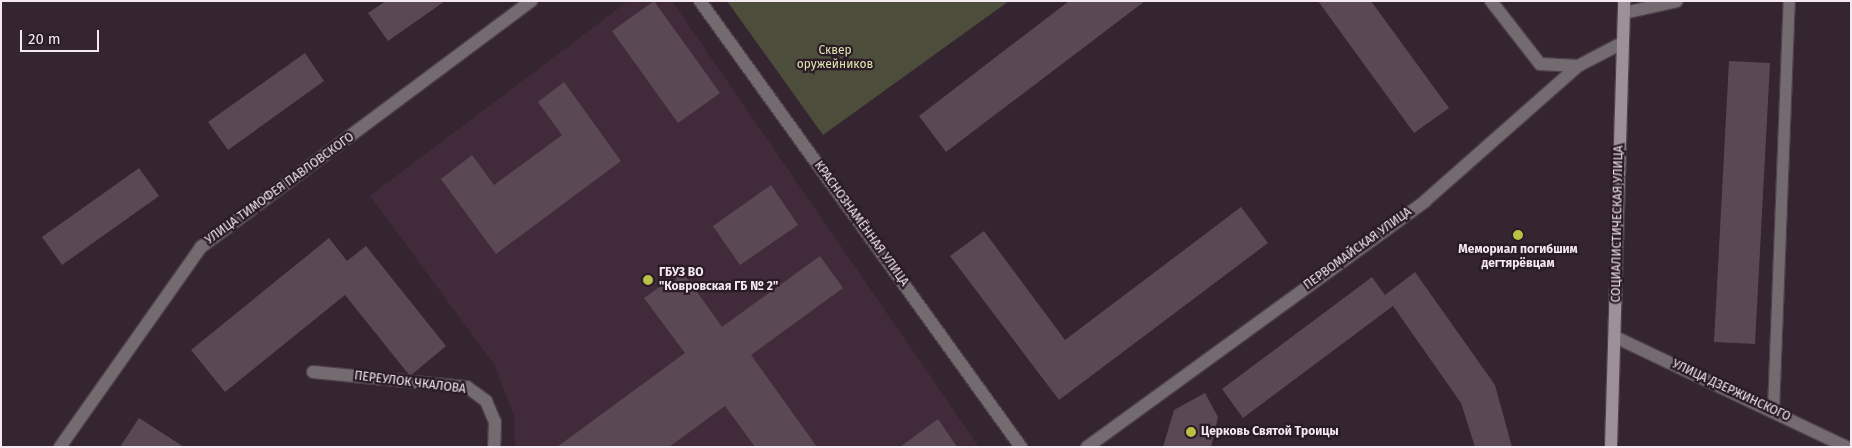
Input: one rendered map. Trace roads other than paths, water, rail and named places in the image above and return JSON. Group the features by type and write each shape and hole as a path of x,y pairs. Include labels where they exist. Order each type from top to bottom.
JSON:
{"main road":[{"name":"СОЦИАЛИСТИЧЕСКАЯ УЛИЦА","path":"1611,447 1624,7"}],"street":[{"name":"УЛИЦА ТИМОФЕЯ ПАВЛОВСКОГО","path":"60,447 201,247 531,1"},
{"name":"КРАСНОЗНАМЁННАЯ УЛИЦА","path":"700,1 1021,447"},
{"path":"1492,1 1540,64 1578,66"},
{"path":"1624,7 1676,1"},
{"name":"ПЕРВОМАЙСКАЯ УЛИЦА","path":"1087,447 1425,201 1578,66 1622,43"},
{"name":"УЛИЦА ДЗЕРЖИНСКОГО","path":"1615,337 1847,447"},
{"name":"ПЕРЕУЛОК ЧКАЛОВА","path":"313,372 468,387 486,401 495,422 494,447"}],"lane":[{"path":"1772,410 1790,1"}],"place":[{"name":"Мемориал погибшим дегтярёвцам","path":"1518,235"},
{"name":"ГБУЗ ВО \"Ковровская ГБ № 2\"","path":"648,280"},
{"name":"Церковь Святой Троицы","path":"1191,432"}],"park label":[{"name":"Сквер оружейников","path":"835,58"}]}
